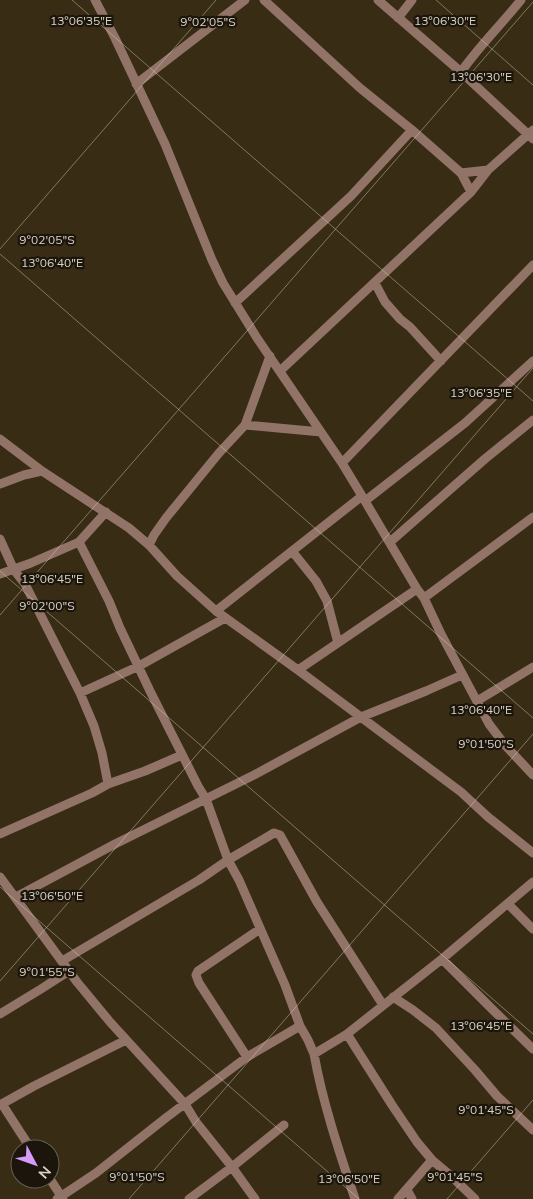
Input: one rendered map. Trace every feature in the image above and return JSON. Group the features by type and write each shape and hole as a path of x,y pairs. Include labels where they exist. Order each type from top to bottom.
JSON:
{"street":[{"path":"95,0 165,144 223,283 364,498 417,590 424,598 462,675 489,724 533,775"},
{"path":"136,84 245,0"},
{"path":"264,0 360,88 461,172 471,192"},
{"path":"280,371 471,192 488,170 531,134 378,0"},
{"path":"398,18 412,0"},
{"path":"461,72 476,51 521,0"},
{"path":"235,302 351,196 412,130"},
{"path":"461,172 488,170"},
{"path":"342,463 533,265"},
{"path":"375,283 385,302 441,361"},
{"path":"149,545 166,518 245,424 270,356"},
{"path":"216,612 292,551 465,423 533,361"},
{"path":"390,542 486,458 533,420"},
{"path":"245,424 321,432"},
{"path":"0,439 42,471 129,528 149,545 177,576 216,612 298,670 461,792 488,817 533,853"},
{"path":"0,484 24,475 42,471"},
{"path":"0,574 55,554 79,542 106,512"},
{"path":"424,598 533,517"},
{"path":"0,539 14,570 25,584 80,693 94,726 108,784"},
{"path":"79,542 109,601 138,666 206,799 228,860 314,1054 333,1134 353,1198"},
{"path":"292,551 316,581 327,601 338,643"},
{"path":"298,670 417,590"},
{"path":"80,693 138,666 225,618"},
{"path":"477,701 533,667"},
{"path":"16,897 114,844 254,775 361,717 462,675"},
{"path":"0,834 108,784 182,755"},
{"path":"62,961 274,833 280,835 317,902 383,1005"},
{"path":"0,877 69,971 110,1022 185,1104 196,1122 255,1199"},
{"path":"314,1054 347,1034 442,959 533,882"},
{"path":"508,904 533,929"},
{"path":"248,1057 199,983 196,975 198,971 260,930"},
{"path":"442,959 533,1049"},
{"path":"0,1014 69,971"},
{"path":"393,997 414,1010 436,1028 497,1096 531,1125"},
{"path":"60,1198 96,1173 139,1138 248,1057 300,1026"},
{"path":"347,1034 417,1142 432,1160 475,1199"},
{"path":"24,1139 1,1105 34,1086 126,1040"},
{"path":"189,1199 284,1125"},
{"path":"398,1199 432,1160"},
{"path":"407,1190 412,1199"}]}
